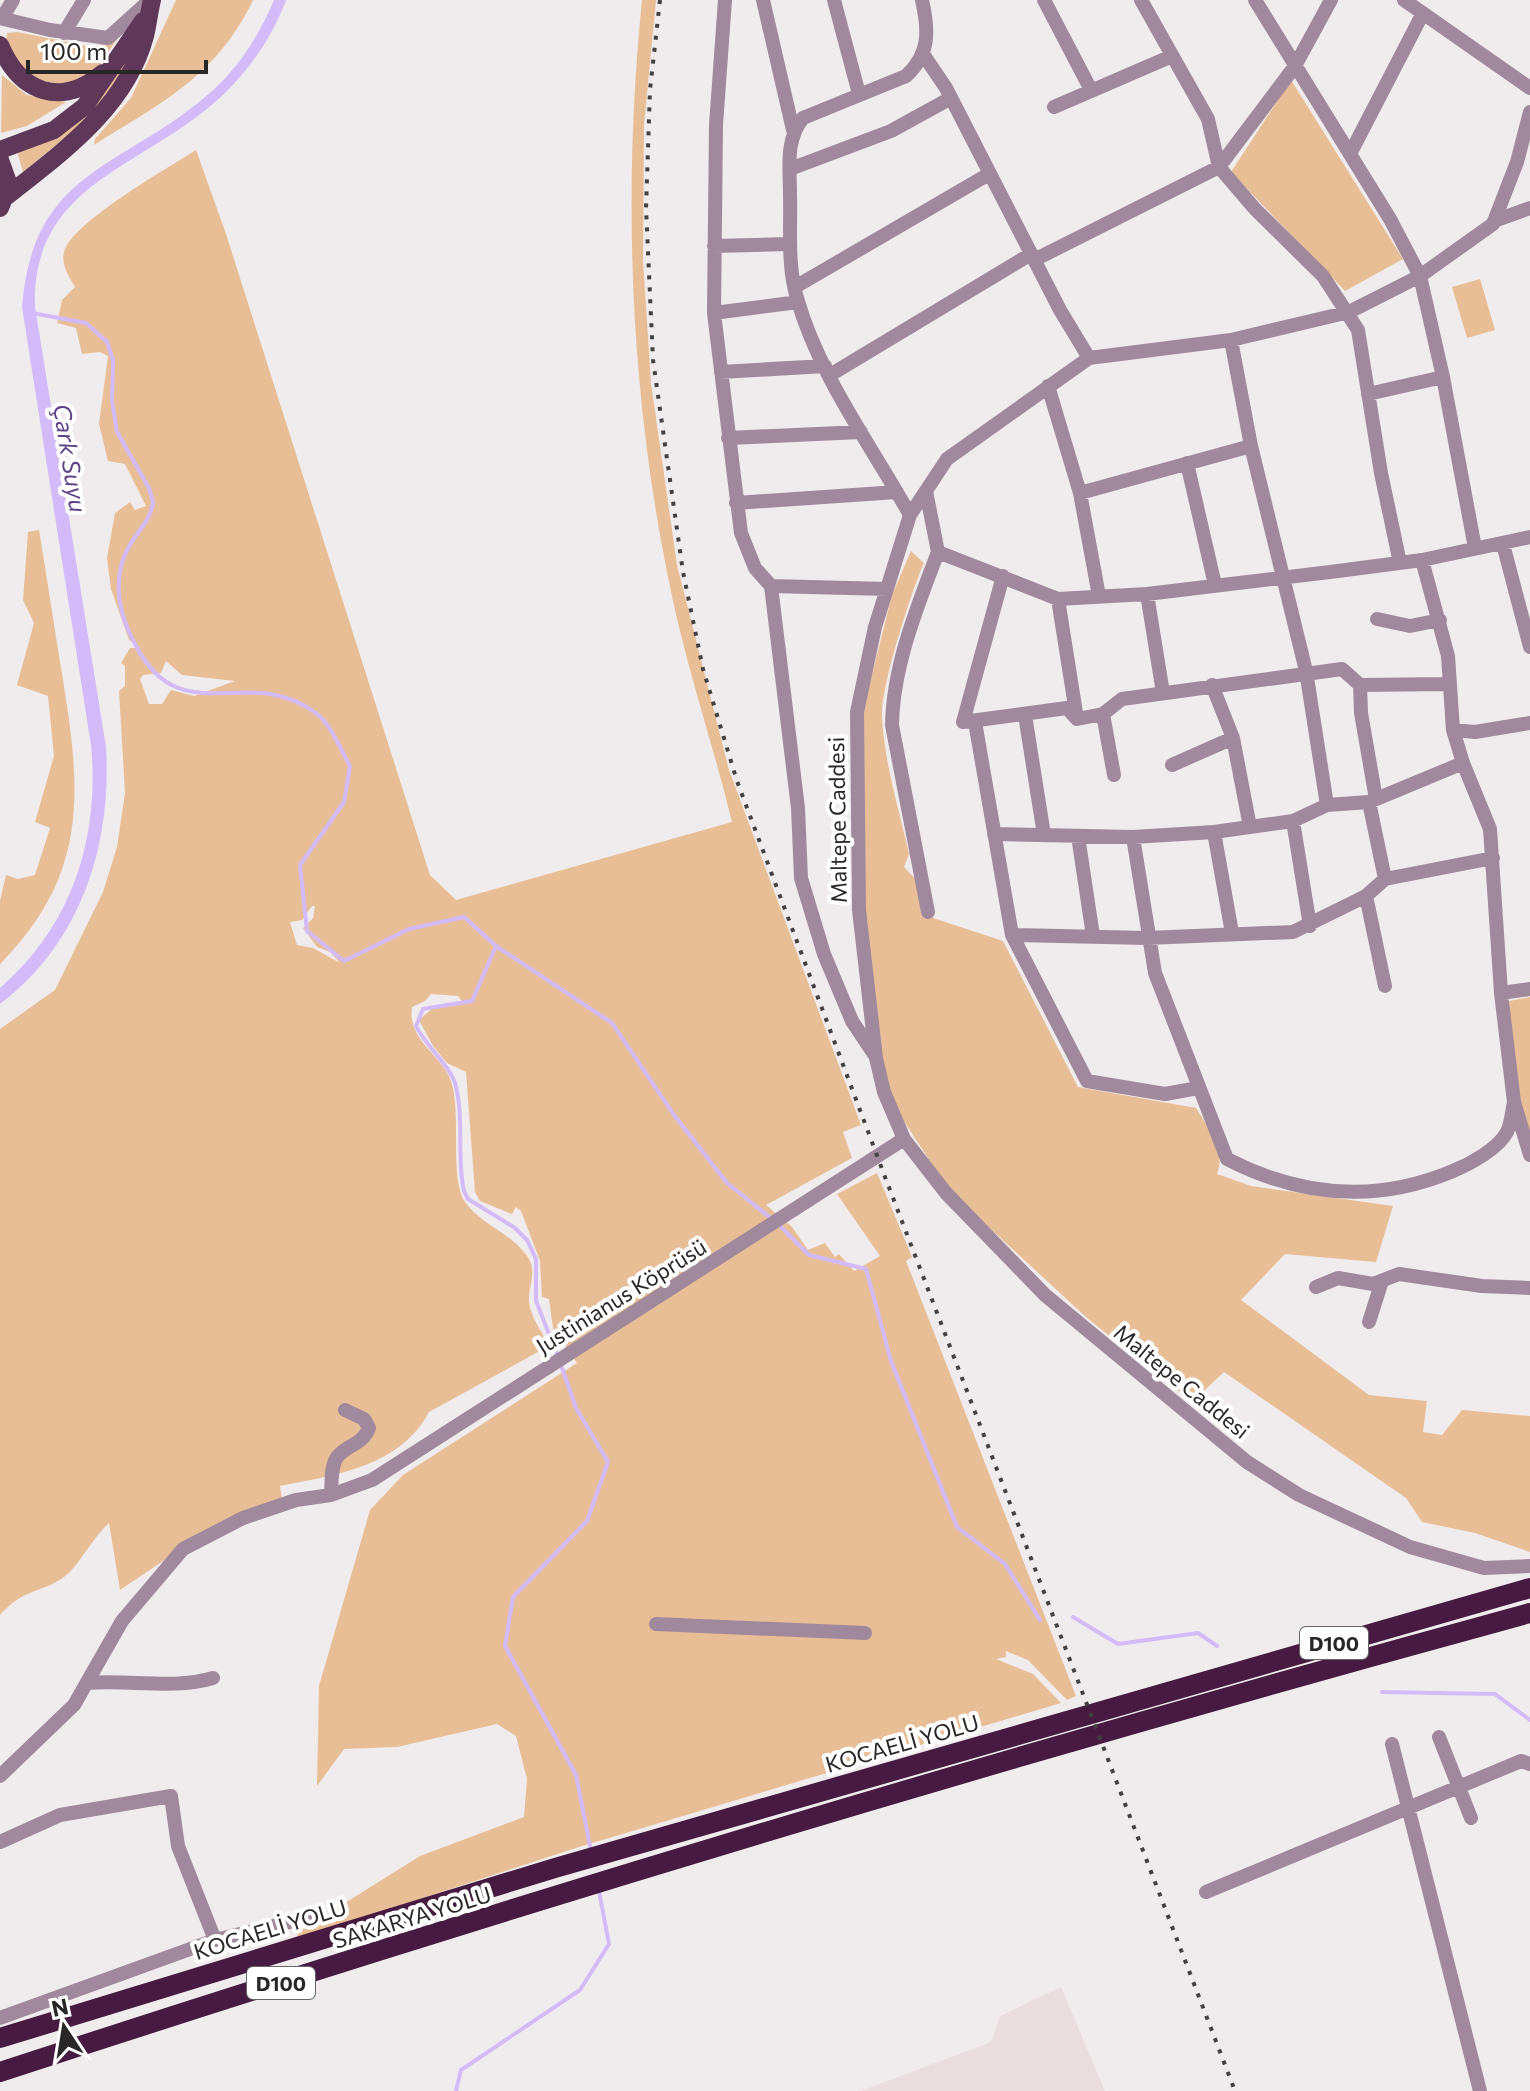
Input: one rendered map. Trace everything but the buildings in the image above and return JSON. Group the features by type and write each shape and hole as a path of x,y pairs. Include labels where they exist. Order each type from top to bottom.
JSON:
{"highway":[{"name":"D100","path":"1047,1736 1139,1698 1530,1588"},
{"name":"D100","path":"1047,1736 1146,1718 1530,1613"},
{"name":"KOCAELİ YOLU","path":"0,2038 555,1868 1047,1736"},
{"name":"SAKARYA YOLU","path":"0,2072 633,1875 1047,1736"}],"main road":[{"path":"0,150 54,130 85,106 151,4"},
{"path":"3,202 71,145 106,110 144,38 151,4"},
{"path":"0,45 11,69 22,79 38,89 56,93 79,89 114,63"},
{"path":"0,160 7,173 3,202"}],"street":[{"path":"13,0 1,18 64,33 108,38 151,4"},
{"path":"64,33 84,0"},
{"path":"725,0 716,125 714,313 736,503 741,533 755,568 771,586 798,808 801,878 824,954 847,1008 876,1058"},
{"path":"763,0 793,130 790,244 798,302 827,370 910,515"},
{"path":"834,0 859,94"},
{"path":"793,130 803,118 906,76 919,64 927,44 922,0"},
{"path":"1044,0 1091,90"},
{"path":"1141,0 1208,119 1219,167 1255,209 1323,276 1358,330 1400,563"},
{"path":"1255,0 1350,154 1420,276 1443,377 1475,548"},
{"path":"721,372 827,370 1032,257 1219,167 1295,66 1331,0"},
{"path":"1404,0 1530,88"},
{"path":"1350,154 1423,13"},
{"path":"923,54 951,98 1032,257 1089,358"},
{"path":"1054,107 1172,56"},
{"path":"790,169 891,131 951,98"},
{"path":"1494,221 1517,162 1530,112"},
{"path":"795,287 989,174"},
{"name":"Maltepe Caddesi","path":"1530,208 1494,221 1420,276 1349,312 1231,340 1089,358 947,459 910,515 875,627 857,712 859,910 876,1058 899,1144 1045,1295 1247,1462 1299,1495 1410,1547 1484,1568 1530,1566"},
{"path":"714,246 790,244"},
{"path":"714,313 798,302"},
{"path":"1231,340 1251,446 1306,671 1327,805"},
{"path":"1368,394 1443,377"},
{"path":"1048,386 1080,493 1099,596"},
{"path":"728,438 861,432"},
{"path":"1080,493 1251,446"},
{"path":"1187,463 1215,585"},
{"path":"926,491 938,552 917,607 892,698 892,725 928,912"},
{"path":"736,503 897,492"},
{"path":"938,552 1058,599 1147,594 1400,563 1530,537"},
{"path":"1503,544 1530,647"},
{"path":"1422,560 1448,656 1453,730 1490,829 1501,993 1514,1102 1530,1155"},
{"path":"1003,576 963,722 1067,708 1077,719"},
{"path":"771,586 887,589"},
{"path":"1147,594 1163,693"},
{"path":"1058,599 1077,719"},
{"path":"1377,619 1410,626 1440,620"},
{"path":"1077,719 1103,714 1122,699 1306,671 1342,669 1360,685 1448,684"},
{"path":"1212,685 1233,738 1250,827"},
{"path":"1360,685 1361,713 1385,879"},
{"path":"1103,714 1114,775"},
{"path":"1025,715 1044,835"},
{"path":"975,722 1012,935 1087,1081 1165,1094 1198,1088"},
{"path":"1453,730 1475,732 1530,723"},
{"path":"1172,765 1233,738"},
{"path":"994,834 1133,837 1214,832 1293,821 1327,805 1373,800 1463,763"},
{"path":"1293,821 1310,926"},
{"path":"1214,832 1232,933"},
{"path":"1078,836 1093,936"},
{"path":"1133,837 1155,973 1227,1159 1254,1173 1324,1189 1373,1194 1417,1186 1472,1163 1507,1133 1514,1102"},
{"path":"1012,935 1147,938 1293,932 1366,896 1385,879 1493,858"},
{"path":"1366,896 1385,986"},
{"path":"1501,993 1530,989"},
{"name":"Justinianus Köprüsü","path":"0,1776 74,1705 122,1621 183,1549 243,1518 296,1500 331,1495 372,1480 899,1144"},
{"path":"1316,1287 1338,1278 1373,1284 1399,1274 1482,1286 1530,1288"},
{"path":"1369,1322 1382,1281"},
{"path":"331,1495 334,1463 339,1455 364,1440 369,1428 364,1419 345,1410"},
{"path":"656,1624 865,1633"},
{"path":"87,1683 120,1680 164,1684 213,1678"},
{"path":"1439,1737 1471,1818"},
{"path":"1392,1744 1480,2091"},
{"path":"1206,1892 1521,1761 1530,1764"},
{"path":"0,1842 60,1815 171,1796 178,1846 215,1940"},
{"path":"0,2018 215,1940 319,1915"}],"shaded area":[{"path":"176,0 253,0 239,26 205,68 164,101 94,145 95,139 131,98"},
{"path":"274,0 286,0 264,45 244,73 208,108 179,130 92,186 68,209 50,235 38,267 35,307 106,747 106,784 96,855 86,889 71,922 52,952 0,1004 0,988 25,964 46,937 76,878 91,813 93,780 91,745 22,307 29,262 43,228 61,201 84,179 171,122 216,88 245,54"},
{"path":"642,0 656,0 644,125 643,260 651,383 677,565 729,770 861,1125 843,1132 852,1158 766,1205 792,1227 808,1250 825,1243 835,1257 839,1254 854,1271 880,1256 837,1194 877,1173 912,1257 906,1261 1076,1696 1067,1700 1028,1660 1006,1651 1006,1657 996,1659 1033,1674 1061,1703 579,1847 298,1939 297,1933 420,1856 524,1817 527,1779 516,1736 497,1724 397,1747 344,1749 317,1786 319,1686 370,1510 403,1475 577,1363 553,1328 549,1299 542,1297 540,1261 521,1211 516,1207 512,1214 480,1201 475,1192 466,1072 447,1063 433,1046 419,1020 433,1008 464,1004 458,996 431,994 412,1007 412,1019 420,1038 451,1081 456,1110 456,1162 460,1191 472,1210 515,1243 529,1259 532,1270 530,1307 549,1346 429,1412 417,1431 384,1457 344,1472 280,1486 282,1500 175,1553 120,1590 109,1523 64,1577 25,1595 0,1615 0,1029 55,990 103,892 117,847 125,793 119,691 125,686 125,666 121,663 130,648 140,648 129,640 111,589 107,558 115,513 130,502 135,510 146,506 125,464 108,461 99,424 108,356 100,352 82,354 76,328 57,323 62,300 75,287 63,257 71,240 101,212 196,150 226,234 430,875 456,900 732,822 678,623 650,469 634,313 632,156","holes":["166,661 182,675 235,681 194,696 171,690 162,704 149,704 140,679 143,675 161,673","315,906 313,918 303,928 317,947 330,952 340,963 313,948 297,945 290,922 302,920"]},
{"path":"17,32 93,47 117,39 96,70 62,86 25,75 6,43 7,33"},
{"path":"129,54 122,72 100,105 23,172 17,151 33,146"},
{"path":"2,75 27,95 66,102 27,126 1,133"},
{"path":"1291,80 1403,259 1345,291 1231,172"},
{"path":"1480,279 1495,330 1467,338 1452,287"},
{"path":"39,530 73,755 72,828 64,863 50,897 29,930 0,964 0,901 6,875 18,879 35,875 50,828 35,822 54,756 48,696 17,685 34,623 23,600 28,532"},
{"path":"911,551 924,563 891,662 882,716 889,768 909,854 904,867 917,881 921,914 1003,941 1078,1087 1196,1108 1217,1148 1217,1174 1251,1186 1393,1206 1376,1262 1285,1254 1241,1300 1369,1395 1427,1401 1423,1432 1442,1435 1462,1410 1530,1416 1530,1552 1475,1533 1422,1522 1406,1498 1224,1372 1192,1402 1087,1318 966,1206 946,1185 897,1111 881,1059 864,924 863,711 892,595"},
{"path":"1530,997 1530,1137 1515,1082 1509,1001"},
{"path":"1061,1987 1105,2091 861,2091 991,2042 1000,2016"}],"waterway":[{"path":"32,313 86,323 107,342 113,360 112,401 117,432 149,488 153,502 147,520 130,544 121,565 120,604 131,636 153,671 173,686 195,692 266,694 292,700 322,719 350,766 344,802 300,865 307,931 344,961 409,929 464,917 496,946 612,1023 674,1115 727,1183 772,1219"},
{"path":"496,946 472,1001 423,1009 416,1026 455,1083 460,1110 464,1191 468,1199 515,1228 527,1240 536,1259 536,1301 558,1357"},
{"path":"779,1225 809,1255 866,1269 891,1361 957,1527 1005,1564 1040,1620"},
{"path":"561,1365 576,1408 608,1462 587,1521 513,1597 505,1646 576,1775 591,1851"},
{"path":"1073,1617 1118,1644 1198,1633 1217,1646"},
{"path":"1382,1692 1495,1694 1530,1720"},
{"path":"456,2091 461,2070 580,1990 609,1944 599,1891"}],"railway":[{"path":"660,0 650,90 646,208 653,360 683,572 703,669 737,781 885,1177 1235,2091"}],"water label":[{"name":"Çark Suyu","path":"71,458"}]}
